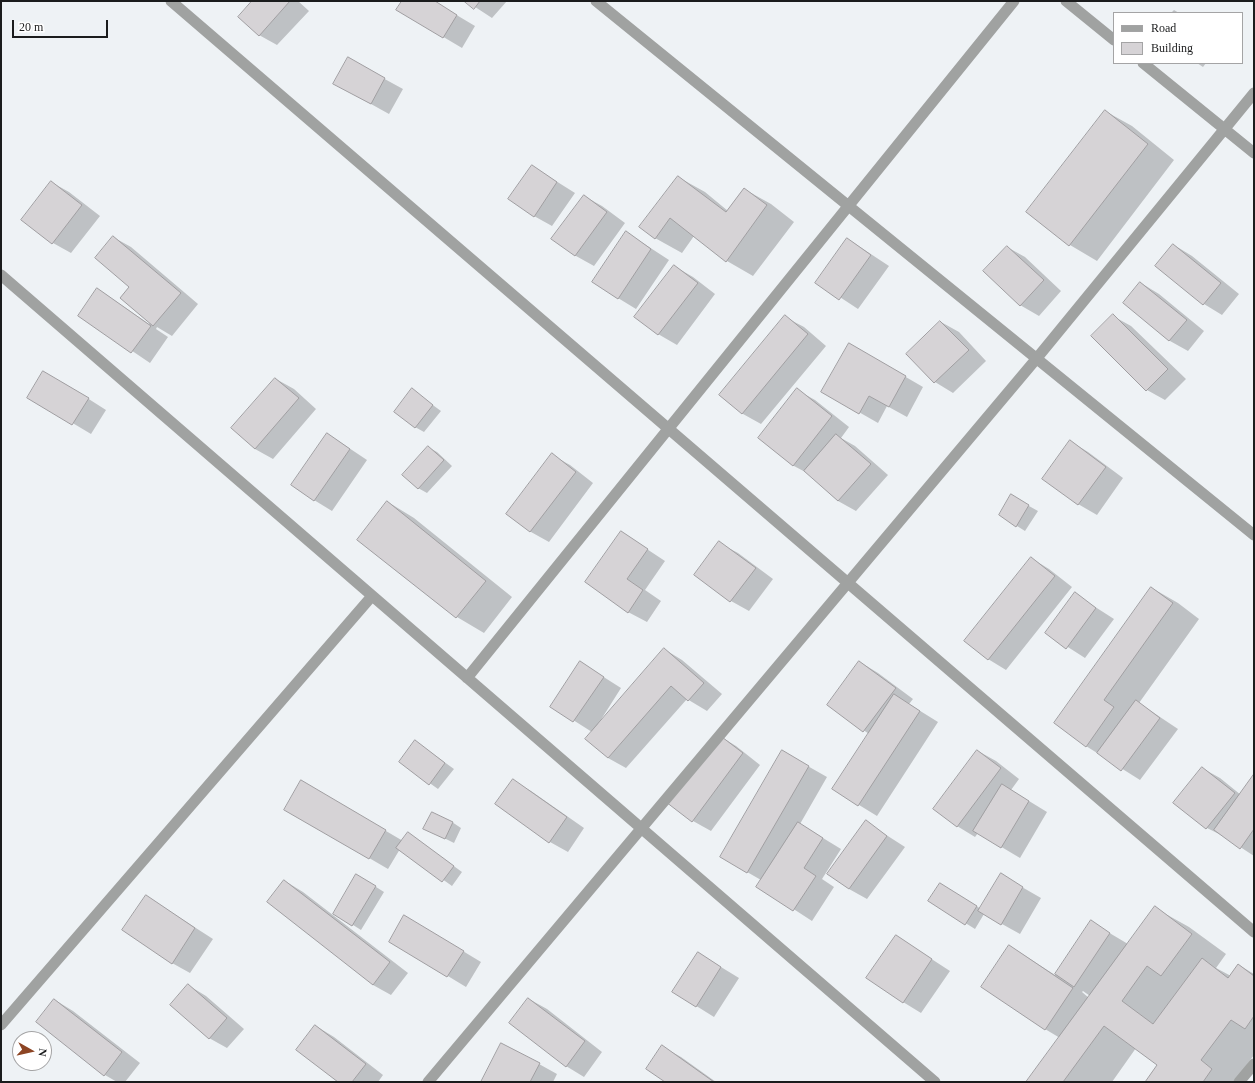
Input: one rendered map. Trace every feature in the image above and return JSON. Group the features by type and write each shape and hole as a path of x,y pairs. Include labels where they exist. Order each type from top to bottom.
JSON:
{"street":[{"path":"171,1 1254,932"},
{"path":"596,1 1254,535"},
{"path":"467,678 1014,1"},
{"path":"1066,1 1113,39"},
{"path":"1144,64 1254,153"},
{"path":"428,1082 1037,358 1223,128 1254,93"},
{"path":"1,275 935,1082"},
{"path":"1,1024 372,596"},
{"path":"1239,1082 1254,1064"}],"building":[{"path":"252,1 290,1 259,36 238,17"},
{"path":"402,1 435,1 457,15 443,38 396,10"},
{"path":"464,1 480,1 474,9"},
{"path":"348,57 385,78 371,104 333,84"},
{"path":"1105,110 1148,144 1069,246 1026,212"},
{"path":"532,165 557,182 534,217 508,199"},
{"path":"678,176 726,212 744,188 767,205 726,262 670,218 655,239 639,227"},
{"path":"51,181 82,205 52,244 21,220"},
{"path":"584,195 607,212 575,256 551,239"},
{"path":"626,231 651,249 618,299 592,282"},
{"path":"113,236 181,293 153,326 120,298 129,287 95,258"},
{"path":"847,238 871,255 839,300 815,283"},
{"path":"1173,244 1221,283 1203,305 1155,266"},
{"path":"1007,246 1044,280 1020,306 983,271"},
{"path":"674,265 698,283 658,335 634,317"},
{"path":"1140,282 1187,320 1169,341 1123,303"},
{"path":"97,288 151,326 131,353 78,316"},
{"path":"1113,314 1168,369 1146,391 1091,336"},
{"path":"785,315 808,334 742,414 719,395"},
{"path":"940,321 969,350 934,383 906,354"},
{"path":"849,343 906,376 889,407 869,396 859,414 821,392"},
{"path":"43,371 89,398 72,425 27,398"},
{"path":"275,378 299,398 255,449 231,428"},
{"path":"412,388 433,405 415,428 394,412"},
{"path":"797,388 832,416 793,466 758,438"},
{"path":"327,433 350,449 314,501 291,485"},
{"path":"836,434 871,464 838,501 804,471"},
{"path":"1070,440 1106,467 1078,505 1042,479"},
{"path":"428,446 444,460 418,489 402,475"},
{"path":"552,453 576,472 530,532 506,514"},
{"path":"1011,494 1029,505 1016,527 999,515"},
{"path":"387,501 486,581 456,618 357,540"},
{"path":"621,531 648,549 627,579 643,590 628,613 585,582"},
{"path":"719,541 756,568 730,602 694,575"},
{"path":"1031,557 1055,576 988,660 964,641"},
{"path":"1151,587 1173,603 1104,700 1114,707 1086,747 1054,723"},
{"path":"1075,592 1096,608 1066,649 1045,633"},
{"path":"664,648 704,683 688,701 671,686 608,758 585,739"},
{"path":"580,661 604,677 573,722 550,707"},
{"path":"859,661 896,688 863,732 827,705"},
{"path":"894,694 920,711 858,806 832,789"},
{"path":"1136,700 1160,718 1121,771 1097,753"},
{"path":"718,734 743,753 692,822 666,802"},
{"path":"415,740 445,763 429,785 399,762"},
{"path":"782,750 809,766 747,873 720,857"},
{"path":"977,750 1001,768 957,827 933,809"},
{"path":"1202,767 1235,793 1206,829 1173,803"},
{"path":"1254,774 1254,829 1240,849 1214,830"},
{"path":"513,779 567,817 549,843 495,804"},
{"path":"301,780 386,830 369,859 284,810"},
{"path":"1002,784 1029,801 1001,848 973,831"},
{"path":"432,812 453,822 445,839 423,829"},
{"path":"866,820 887,836 849,889 827,874"},
{"path":"798,822 823,838 804,868 816,876 793,911 756,887"},
{"path":"408,832 454,866 442,882 396,848"},
{"path":"1001,873 1023,887 1001,925 978,911"},
{"path":"356,874 376,886 352,926 333,914"},
{"path":"284,880 390,962 373,985 267,902"},
{"path":"940,883 977,906 965,925 928,901"},
{"path":"146,895 195,928 172,964 122,930"},
{"path":"1155,906 1192,934 1161,976 1147,966 1122,1001 1153,1024 1202,958 1228,978 1238,964 1254,976 1254,1016 1245,1029 1231,1020 1201,1060 1212,1069 1203,1082 1145,1082 1157,1065 1104,1026 1063,1082 1026,1082"},
{"path":"404,915 464,951 447,977 389,942"},
{"path":"1091,920 1110,933 1074,987 1055,974"},
{"path":"896,935 932,959 903,1003 866,978"},
{"path":"1009,945 1073,988 1045,1030 981,987"},
{"path":"698,952 721,967 696,1007 672,992"},
{"path":"188,984 227,1018 209,1039 170,1005"},
{"path":"528,998 585,1041 566,1067 509,1023"},
{"path":"54,999 122,1052 104,1076 52,1035 52,1031 47,1031 36,1022"},
{"path":"315,1025 366,1064 352,1082 338,1082 296,1050"},
{"path":"501,1043 540,1063 530,1082 481,1082"},
{"path":"662,1045 714,1082 665,1082 646,1069"}]}
